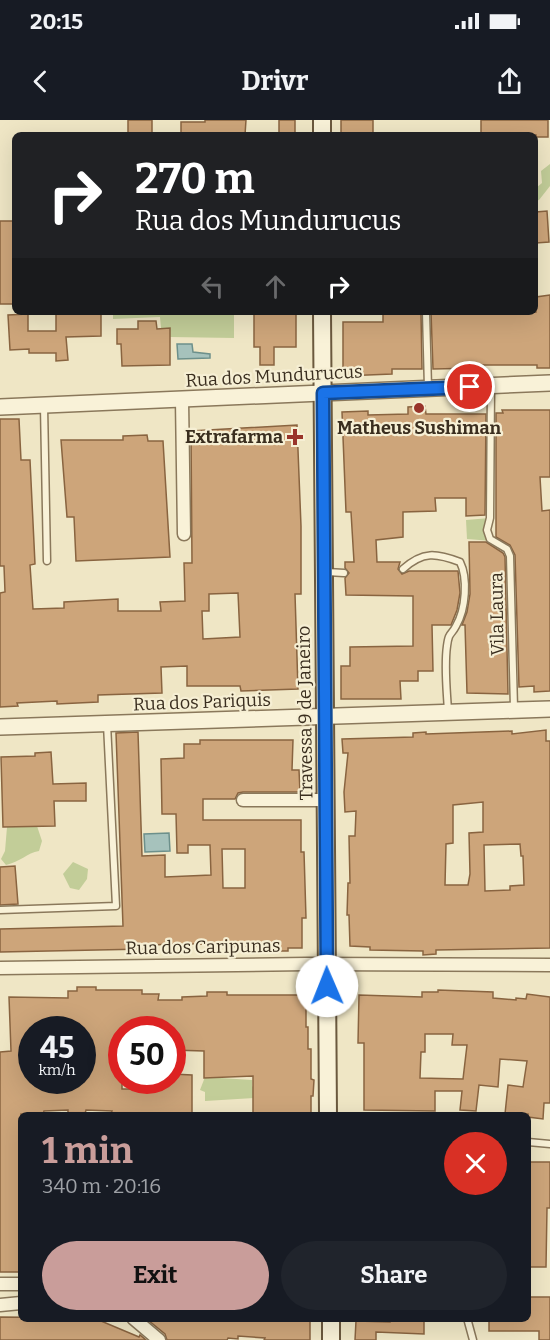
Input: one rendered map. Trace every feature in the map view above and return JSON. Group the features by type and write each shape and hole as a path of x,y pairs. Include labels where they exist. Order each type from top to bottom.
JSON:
{"main road":[{"name":"Travessa 9 de Janeiro","path":"322,315 328,1112"},
{"path":"330,1322 331,1340"}],"street":[{"name":"Rua dos Mundurucus","path":"0,407 550,383"},
{"path":"182,400 184,534"},
{"name":"Rua dos Pariquis","path":"0,728 550,709"},
{"path":"243,800 326,800"},
{"name":"Rua dos Caripunas","path":"0,968 326,964 550,965"},
{"path":"0,1284 18,1284"},
{"path":"0,1305 18,1303"},
{"path":"139,1322 159,1340"}],"lane":[{"path":"426,315 428,389"},
{"name":"Vila Laura","path":"491,386 490,518 487,530 490,539 507,549 510,556 514,710"},
{"path":"44,405 47,561"},
{"path":"403,569 414,560 427,555 443,555 460,562 465,571 463,604 456,627 449,633 448,712"},
{"path":"323,572 344,573"},
{"path":"0,910 116,906 107,724"},
{"path":"531,1142 550,1144"},
{"path":"468,1322 473,1340"}],"green space":[{"path":"550,164 550,186 538,200 538,186 542,183 541,171"},
{"path":"113,315 234,315 234,338 170,337 170,328 161,328 160,317 113,319"},
{"path":"490,518 492,541 467,539 466,520"},
{"path":"37,826 42,841 39,851 6,865 1,859 5,851 7,827"},
{"path":"73,862 88,869 87,879 79,890 70,888 63,874"},
{"path":"205,1077 252,1080 252,1086 255,1089 254,1098 205,1101 205,1092 200,1090"}],"water":[{"path":"177,344 192,344 193,352 210,354 210,358 178,359"},
{"path":"169,833 170,851 145,852 144,834"}],"building":[{"path":"128,120 152,120 152,132 128,132"},
{"path":"205,120 246,120 245,132 181,132 181,122 205,122"},
{"path":"279,120 295,120 295,132 279,132"},
{"path":"341,120 373,120 373,132 341,132"},
{"path":"481,120 548,120 548,137 538,137 538,132 481,132"},
{"path":"547,211 549,242 538,243 538,212"},
{"path":"0,221 12,221 12,304 0,304"},
{"path":"550,295 550,368 537,368 537,365 480,365 480,368 433,369 431,315 538,315 538,297"},
{"path":"8,315 28,315 28,331 56,331 56,315 101,315 101,336 66,337 68,360 56,361 56,353 29,353 29,349 10,350"},
{"path":"254,315 296,315 296,347 274,347 274,365 260,365 260,347 254,347"},
{"path":"383,315 421,315 422,369 392,369 392,374 343,376 343,322 383,322"},
{"path":"138,321 156,321 157,329 170,328 170,365 122,366 121,344 117,344 117,329 138,329"},
{"path":"425,406 426,414 486,414 485,515 466,516 466,498 435,498 436,511 403,512 403,537 376,540 377,562 400,562 398,569 402,574 409,571 458,571 460,593 457,610 451,625 432,625 433,671 418,671 418,681 400,681 401,699 341,699 341,666 350,666 350,647 413,646 413,596 346,595 345,578 349,573 345,568 345,562 354,562 351,512 346,512 342,412 368,411 368,415 408,414 408,407"},
{"path":"502,410 550,410 550,477 540,477 542,511 550,510 550,691 534,692 534,686 519,687 515,555 510,545 496,537 496,413 503,413"},
{"path":"0,419 19,419 21,460 30,460 35,564 30,565 33,609 64,608 64,602 118,599 118,611 161,611 160,602 185,601 184,563 192,563 191,431 297,425 301,526 301,594 295,594 298,689 241,691 240,686 187,686 187,666 161,667 162,693 98,695 98,702 17,703 18,706 0,707 0,593 5,592 4,566 0,566","holes":["238,593 240,637 203,639 202,611 209,611 209,594"]},
{"path":"147,435 148,441 163,441 170,557 76,561 74,517 67,517 61,440 123,440 123,436"},
{"path":"469,542 486,542 503,553 505,557 508,694 467,693 465,625 462,625 470,594"},
{"path":"546,730 546,741 550,741 550,948 436,950 436,954 423,955 423,951 370,950 370,947 350,946 349,915 347,915 348,883 350,883 349,836 355,836 356,811 345,812 344,792 348,753 343,753 342,739 413,737 413,733 426,732 426,734 512,731 512,734","holes":["483,802 483,832 469,833 468,885 445,885 446,844 453,843 453,805","520,844 521,856 523,856 524,885 510,886 510,890 485,891 484,845"]},
{"path":"138,732 142,856 165,855 165,877 211,875 210,845 188,845 188,853 177,853 176,814 162,814 161,759 184,758 184,744 200,744 200,740 293,740 292,770 299,770 300,792 243,792 238,793 235,799 203,799 203,820 301,820 306,918 302,918 302,948 274,951 260,950 261,946 213,947 213,944 167,944 145,946 145,949 0,952 0,929 123,926 116,733","holes":["222,849 245,849 245,888 223,888"]},
{"path":"51,752 53,784 86,783 86,801 54,801 55,826 3,827 1,757 35,756 35,753"},
{"path":"15,866 18,904 0,905 0,867"},
{"path":"77,987 96,987 96,990 142,990 142,994 159,994 158,1000 182,1000 182,997 207,996 207,992 227,992 227,995 306,995 308,1049 311,1049 311,1079 314,1080 311,1112 253,1112 253,1076 204,1078 204,1051 186,1050 186,1016 108,1016 108,1094 186,1094 186,1075 192,1075 192,1112 86,1110 86,1112 68,1112 68,1110 18,1112 18,1272 0,1272 0,1052 11,1051 9,997 68,998 68,991 77,991"},
{"path":"438,990 493,992 493,998 516,1000 516,998 526,999 527,994 550,997 550,1103 544,1103 543,1119 531,1117 531,1112 505,1112 508,1085 523,1087 527,1061 500,1059 498,1087 479,1085 476,1111 460,1110 462,1091 435,1091 435,1111 364,1110 364,1043 358,1043 359,995 422,997 422,992 438,992","holes":["425,1034 453,1034 452,1045 467,1045 463,1079 420,1078 421,1052 425,1052"]},
{"path":"531,1162 550,1162 546,1267 531,1267"},
{"path":"531,1297 550,1297 550,1340 539,1340 539,1331 489,1331 489,1322 531,1322"},
{"path":"0,1317 18,1317 18,1322 103,1322 139,1337 140,1335 146,1340 0,1340"},
{"path":"150,1322 310,1322 310,1340 264,1340 265,1338 238,1336 238,1339 228,1338 227,1340 167,1340 165,1334"},
{"path":"356,1322 424,1322 424,1334 376,1332 376,1340 355,1340"}],"place":[{"name":"Matheus Sushiman","path":"419,408"},
{"name":"Extrafarma","path":"295,437"}],"route":[{"path":"327,986 323,393 470,387"}]}
